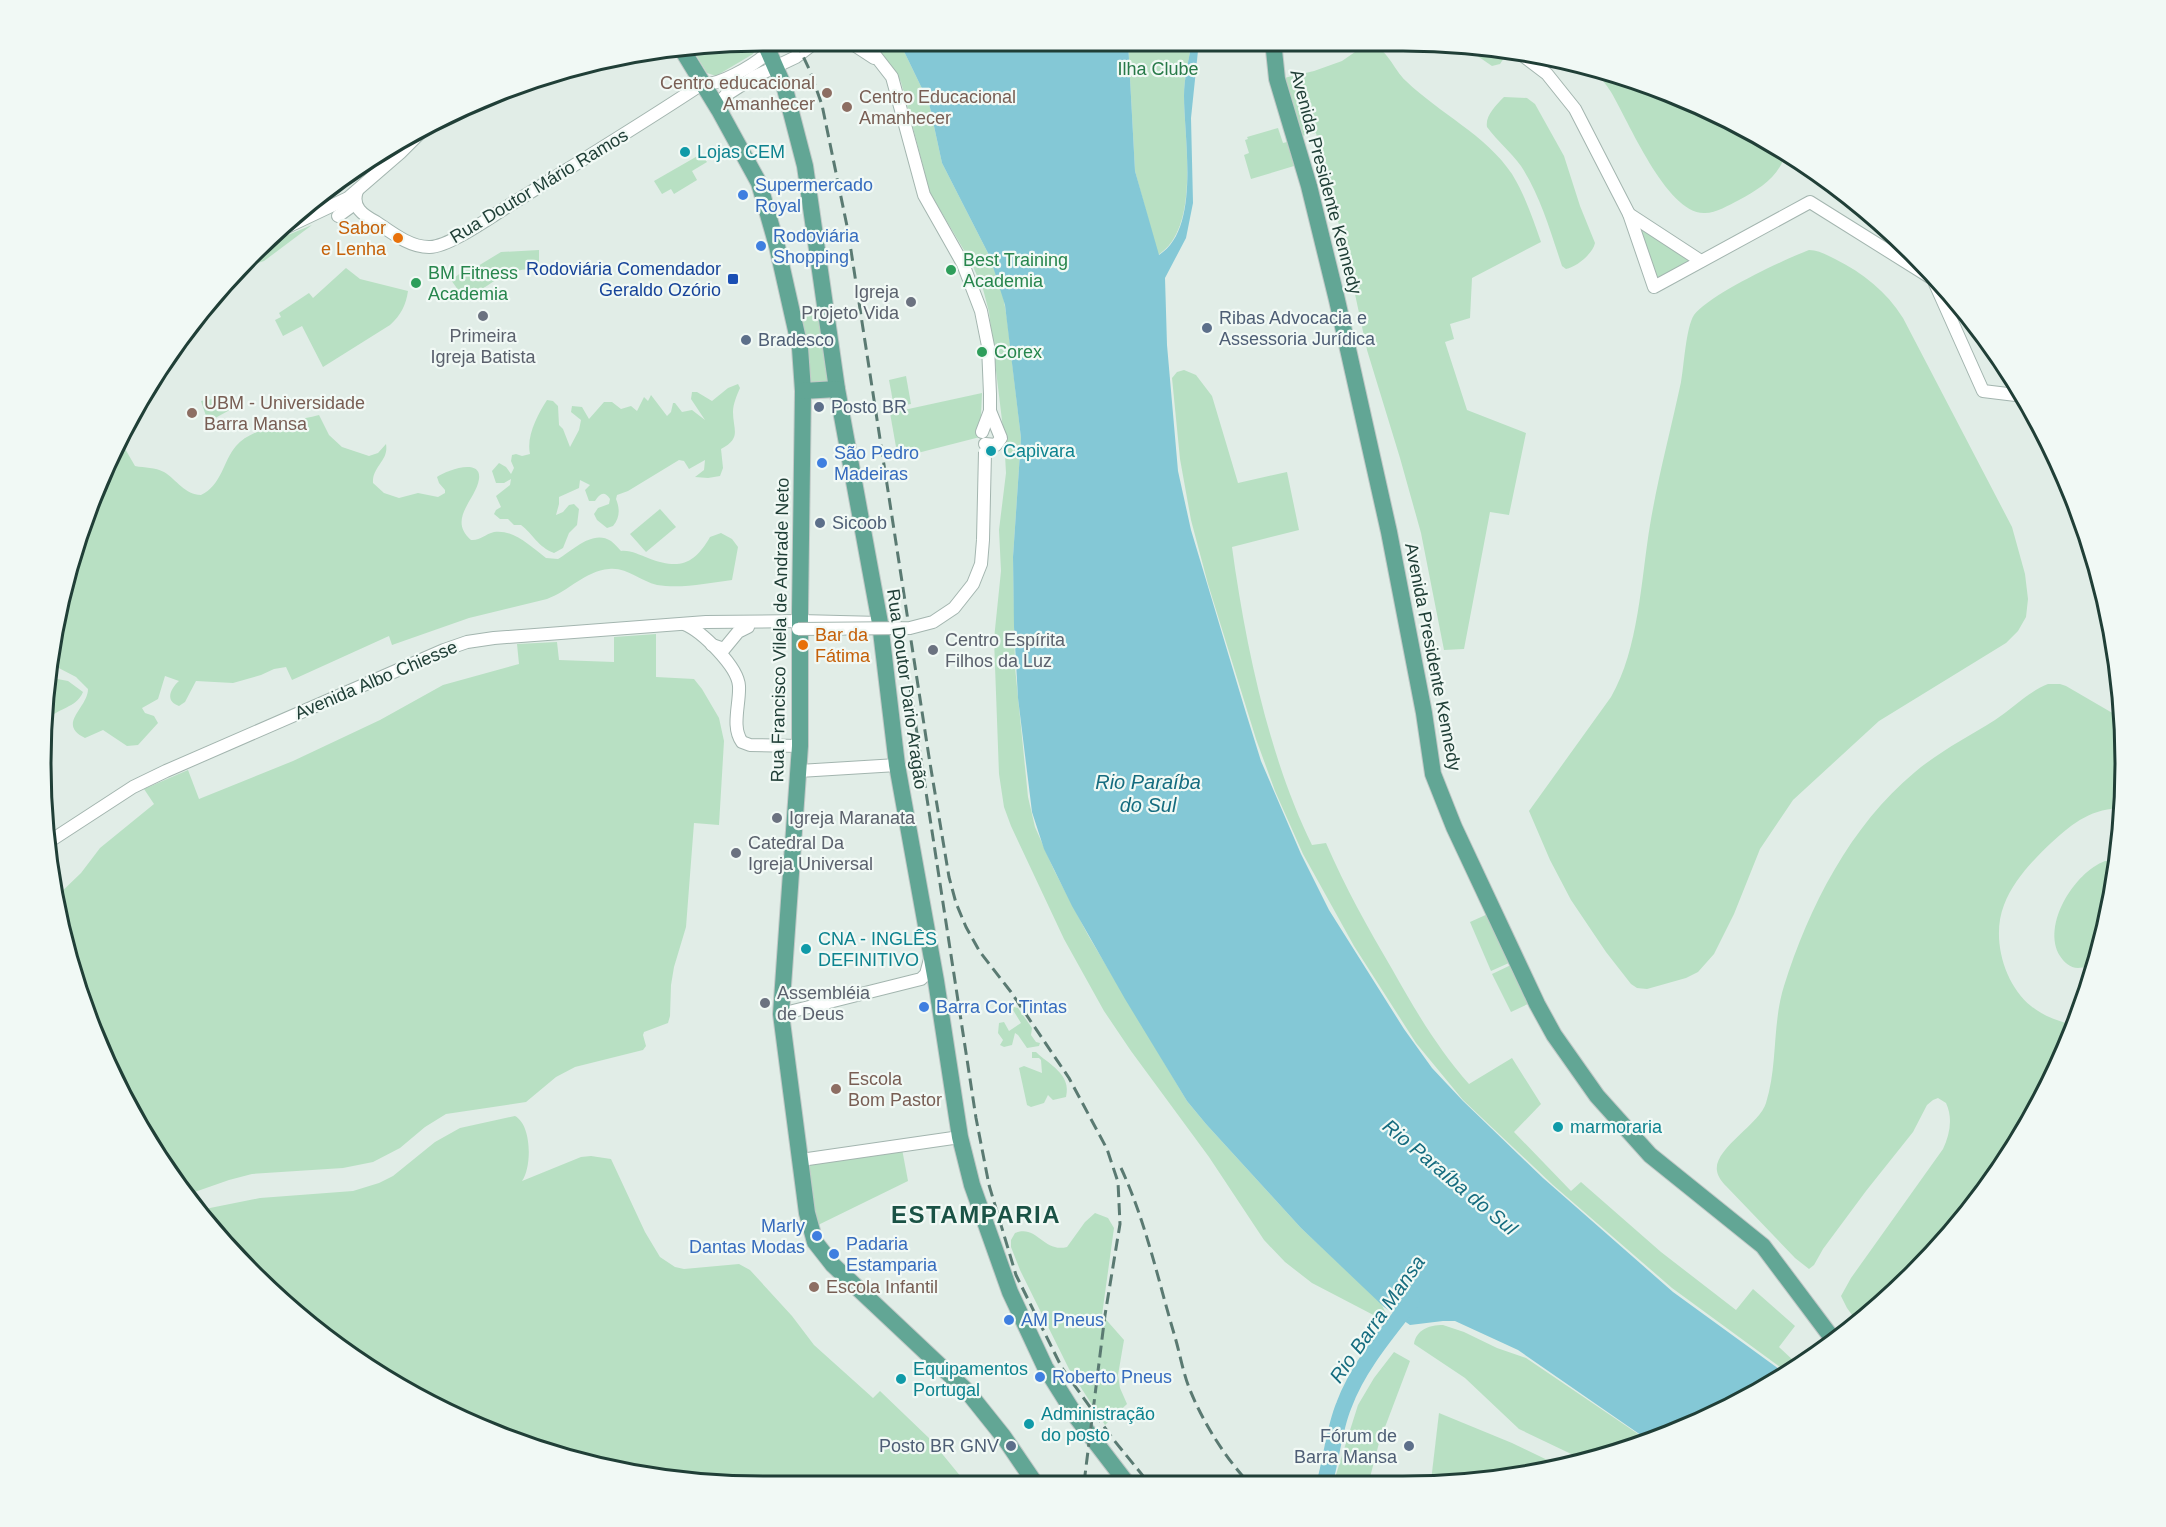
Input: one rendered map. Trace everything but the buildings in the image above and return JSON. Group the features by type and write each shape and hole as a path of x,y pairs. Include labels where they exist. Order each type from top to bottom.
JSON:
{"main road":[{"name":"Rua Doutor Dario Aragão","path":"769,51 785,89 805,165 837,389 880,622 897,765 931,952 960,1137 984,1224 1010,1292 1035,1348 1066,1402 1095,1444 1121,1476"},
{"name":"Avenida Presidente Kennedy","path":"1274,51 1277,78 1312,196 1389,532 1424,713 1433,774 1454,827 1537,1004 1554,1035 1597,1096 1650,1155 1763,1246 1829,1334"},
{"name":"Rua Francisco Vilela de Andrade Neto","path":"686,56 759,183 769,213 800,348 803,391 800,746 782,1014 811,1231 823,1254 844,1276 967,1392 1030,1476"},
{"path":"803,391 837,389"}],"street":[{"name":"Rua Doutor Mário Ramos","path":"356,201 414,245 429,248 441,245 492,216 702,84 715,84 756,62 765,55 765,51"},
{"path":"719,110 722,98 751,79 803,51"},
{"path":"864,51 885,66"},
{"path":"873,51 893,81 924,195 963,264 981,311 988,346 990,411 984,443"},
{"path":"1533,63 1547,74 1571,102 1629,214 1654,287 1809,202 1912,267"},
{"path":"338,216 356,201 409,145"},
{"path":"305,219 341,202 356,201"},
{"path":"1629,214 1701,261"},
{"path":"1940,296 1983,391 2012,395"},
{"path":"748,627 738,632 724,649 711,645 706,634 707,629 719,621 748,627 904,629 924,625 943,617 954,608 967,593 981,564 984,443 987,427 992,426 1000,432 990,411"},
{"name":"Avenida Albo Chiesse","path":"55,838 105,805 166,771 467,642 719,621 880,622"},
{"path":"683,624 697,631 730,666 738,678 740,687 737,731 742,742 750,745 800,746"},
{"path":"799,771 897,765"},
{"path":"782,1014 921,979 928,972 931,952"},
{"path":"801,1160 960,1137"}],"green space":[{"path":"754,51 716,76 707,73 696,55"},
{"path":"878,51 904,51 929,103 942,163 990,257 1003,295 1021,438 1013,557 1015,667 1028,797 1035,827 1054,870 1088,935 1187,1101 1301,1228 1381,1303 1387,1316 1383,1320 1312,1283 1285,1262 1264,1240 1209,1157 1104,1011 1064,939 1011,826 1004,807 999,774 994,639 1001,571 999,530 1006,473 989,312 983,289 971,262 930,193 901,82"},
{"name":"Ilha Clube","path":"1129,51 1190,51 1184,89 1187,159 1185,204 1180,225 1171,242 1158,255 1135,171"},
{"path":"1356,51 1382,51 1401,76 1419,93 1476,136 1512,174 1521,190 1541,242 1472,278 1470,318 1450,324 1454,339 1445,342 1467,410 1526,433 1509,515 1490,512 1464,649 1444,650 1421,533 1367,350 1347,257 1316,133 1301,136 1284,78 1342,61"},
{"path":"1477,55 1504,58 1500,64 1492,66"},
{"path":"1602,80 1675,105 1718,124 1783,161 1768,181 1739,200 1709,213 1691,210 1677,199 1650,164"},
{"path":"1504,97 1527,98 1535,104 1564,156 1595,243 1588,255 1570,268 1566,269 1562,266 1528,177 1487,127 1489,115"},
{"path":"1278,128 1283,143 1287,142 1294,166 1251,179 1244,155 1249,153 1245,140 1248,139 1247,137"},
{"path":"701,154 707,162 692,171 697,180 674,194 671,189 662,194 654,181"},
{"path":"1629,214 1701,261 1654,287"},
{"path":"312,225 264,261 257,263 260,260 286,236"},
{"path":"539,250 539,268 508,274 492,282 466,301 451,280 470,266 473,269 501,252"},
{"path":"1809,250 1829,256 1864,277 1889,299 1903,318 2012,527 2025,574 2028,599 2026,617 2018,631 2006,643 1879,721 1793,800 1760,849 1734,914 1714,954 1698,972 1686,978 1647,989 1637,988 1631,984 1606,952 1571,900 1550,860 1529,811 1611,697 1628,657 1638,613 1653,507 1681,382 1691,321 1702,307 1715,297 1765,269"},
{"path":"346,268 360,279 408,291 407,296 400,314 390,325 323,367 302,326 283,336 275,320 281,317 279,313 309,293 313,298"},
{"path":"822,309 836,384 805,388 797,314"},
{"path":"1184,370 1196,375 1212,396 1238,483 1287,472 1299,530 1232,547 1244,622 1271,738 1283,775 1312,845 1326,843 1357,907 1409,999 1437,1043 1469,1084 1512,1058 1541,1104 1514,1132 1571,1191 1581,1182 1661,1252 1736,1310 1753,1289 1795,1326 1779,1347 1792,1360 1780,1367 1672,1288 1553,1185 1463,1100 1416,1043 1354,946 1303,854 1275,791 1256,739 1208,584 1191,520 1180,459 1172,378 1177,372"},
{"path":"906,376 911,404 894,407 889,380"},
{"path":"738,384 740,388 733,409 735,433 732,441 721,449 723,468 720,476 695,477 704,470 705,460 689,469 684,461 679,460 628,491 617,495 618,517 613,526 607,528 597,520 594,514 598,508 609,504 610,499 602,494 595,501 589,501 585,490 590,485 580,480 579,488 559,497 556,515 563,512 569,505 574,504 579,509 577,525 569,533 563,548 554,553 544,547 521,525 514,525 508,519 500,519 494,514 501,507 496,496 510,485 511,479 504,483 496,483 492,471 499,463 511,474 514,468 511,461 512,455 530,454 531,433 547,400 553,401 558,406 559,425 570,447 579,430 581,420 571,412 572,406 582,407 589,419 604,402 612,402 621,409 631,406 637,411 644,397 648,401 651,395 667,416 675,403 682,412 692,410 705,420 691,399 692,392 697,392 712,401 728,388"},
{"path":"982,393 980,437 898,458 890,413"},
{"path":"233,395 237,406 208,422 201,401"},
{"path":"319,415 329,435 342,447 369,456 378,453 386,444 385,455 375,472 373,483 384,493 399,498 418,493 438,497 445,493 445,490 437,477 462,468 475,469 479,479 477,487 462,517 464,532 471,540 494,532 508,533 522,540 546,558 558,559 583,542 597,537 611,541 621,551 632,552 659,562 677,564 692,559 710,537 721,533 732,539 738,547 732,580 666,586 651,583 622,570 600,571 592,573 547,599 469,618 392,645 389,636 292,680 286,667 233,683 196,681 185,702 179,706 174,704 170,694 179,681 165,676 158,699 142,708 145,713 154,716 158,723 138,745 127,746 103,730 85,738 77,733 73,727 73,721 87,696 88,689 76,677 58,667 75,579 105,491 124,447 135,466 161,470 190,493 201,495 214,485 232,452 243,439 275,426"},
{"path":"660,509 676,527 646,552 630,534"},
{"path":"656,634 656,677 694,679 719,718 724,741 719,825 694,823 686,927 674,967 668,1023 644,1032 646,1046 643,1050 575,1067 556,1077 526,1102 446,1114 425,1127 400,1148 373,1162 343,1168 252,1174 195,1192 146,1120 105,1036 75,948 63,890 81,873 100,848 154,804 144,789 188,770 199,799 293,761 380,720 443,685 519,664 517,644 557,642 559,660 614,662 614,637"},
{"path":"56,679 68,681 83,692 76,702 53,715"},
{"path":"2048,684 2060,684 2113,713 2115,764 2113,809 2084,818 2059,835 2037,856 2018,879 2008,896 2000,918 2002,960 2014,986 2036,1010 2066,1023 2042,1079 2020,1120 1968,1197 1906,1267 1852,1315 1841,1296 1851,1278 1943,1149 1950,1126 1946,1103 1938,1098 1927,1105 1913,1132 1809,1269 1795,1258 1723,1183 1717,1171 1718,1163 1729,1145 1755,1119 1766,1103 1770,1089 1780,1000 1784,986 1819,898 1852,843 1892,793 1915,772 1944,751 1995,720 2034,691"},
{"path":"2108,861 2101,903 2085,967 2072,967 2060,956 2055,943 2058,915 2073,888 2094,867"},
{"path":"1490,913 1511,962 1491,971 1470,922"},
{"path":"1511,965 1530,1003 1511,1012 1492,974"},
{"path":"1014,1007 1018,1008 1032,1028 1031,1035 1036,1042 1040,1043 1039,1046 1027,1048 1015,1033 1012,1045 1004,1047 1000,1045 1003,1040 998,1033 999,1023 1004,1022 1009,1031 1021,1023 1013,1010"},
{"path":"1032,1052 1036,1052 1058,1070 1066,1082 1066,1097 1053,1100 1048,1095 1044,1103 1031,1107 1027,1105 1019,1068 1024,1066 1042,1073 1041,1060 1032,1058"},
{"path":"515,1116 521,1121 529,1147 528,1166 522,1181 581,1157 611,1159 645,1232 660,1257 675,1267 684,1269 739,1264 750,1270 792,1316 814,1345 873,1398 880,1391 930,1439 960,1476 764,1476 671,1470 579,1452 534,1438 448,1403 368,1356 294,1299 260,1267 208,1208 260,1198 353,1191 379,1183 393,1176 435,1142 460,1128"},
{"path":"902,1149 908,1181 814,1227 806,1162"},
{"path":"1095,1213 1108,1218 1114,1228 1102,1315 1124,1340 1118,1375 1120,1388 1127,1404 1105,1425 1069,1369 1011,1247 1011,1240 1015,1233 1023,1231 1035,1235 1052,1246 1067,1247 1085,1222"},
{"path":"1443,1325 1464,1332 1497,1348 1526,1358 1640,1435 1573,1455 1519,1429 1465,1378 1414,1344 1420,1332 1433,1326"},
{"path":"1394,1352 1410,1361 1379,1443 1370,1476 1336,1476 1358,1405 1374,1378"},
{"path":"1439,1413 1549,1461 1495,1470 1432,1475"}],"water":[{"name":"Rio Paraíba do Sul","path":"904,51 1129,51 1135,171 1159,255 1172,242 1181,225 1185,205 1187,158 1184,89 1190,51 1198,51 1191,118 1193,203 1186,238 1165,278 1167,345 1178,471 1191,530 1261,761 1301,854 1329,910 1404,1029 1432,1068 1543,1178 1673,1292 1778,1369 1718,1403 1641,1435 1518,1350 1455,1321 1410,1325 1384,1307 1301,1228 1187,1101 1072,906 1044,849 1032,812 1018,698 1014,627 1013,557 1021,438 1005,305 990,257 942,163 929,103"}],"waterway":[{"name":"Rio Barra Mansa","path":"1326,1476 1338,1423 1350,1391 1374,1351 1412,1301"}],"railway":[{"path":"801,51 822,105 848,231 929,757 949,877 956,903 980,952 1011,992 1069,1078 1107,1149 1118,1182 1120,1224 1105,1315 1085,1476"},
{"path":"899,616 976,1118 989,1185 1016,1275 1062,1368 1113,1439 1143,1476"},
{"path":"1121,1168 1145,1230 1190,1390 1215,1438 1243,1476"}],"place":[{"name":"Centro educacional Amanhecer","path":"827,93"},
{"name":"Centro Educacional Amanhecer","path":"847,107"},
{"name":"Lojas CEM","path":"685,152"},
{"name":"Supermercado Royal","path":"743,195"},
{"name":"Sabor e Lenha","path":"398,238"},
{"name":"Rodoviária Shopping","path":"761,246"},
{"name":"Best Training Academia","path":"951,270"},
{"name":"Rodoviária Comendador Geraldo Ozório","path":"733,279"},
{"name":"BM Fitness Academia","path":"416,283"},
{"name":"Igreja Projeto Vida","path":"911,302"},
{"name":"Primeira Igreja Batista","path":"483,316"},
{"name":"Ribas Advocacia e Assessoria Jurídica","path":"1207,328"},
{"name":"Bradesco","path":"746,340"},
{"name":"Corex","path":"982,352"},
{"name":"Posto BR","path":"819,407"},
{"name":"UBM - Universidade Barra Mansa","path":"192,413"},
{"name":"Capivara","path":"991,451"},
{"name":"São Pedro Madeiras","path":"822,463"},
{"name":"Sicoob","path":"820,523"},
{"name":"Bar da Fátima","path":"803,645"},
{"name":"Centro Espírita Filhos da Luz","path":"933,650"},
{"name":"Igreja Maranata","path":"777,818"},
{"name":"Catedral Da Igreja Universal","path":"736,853"},
{"name":"CNA - INGLÊS DEFINITIVO","path":"806,949"},
{"name":"Assembléia de Deus","path":"765,1003"},
{"name":"Barra Cor Tintas","path":"924,1007"},
{"name":"Escola Bom Pastor","path":"836,1089"},
{"name":"marmoraria","path":"1558,1127"},
{"name":"Marly Dantas Modas","path":"817,1236"},
{"name":"Padaria Estamparia","path":"834,1254"},
{"name":"Escola Infantil","path":"814,1287"},
{"name":"AM Pneus","path":"1009,1320"},
{"name":"Roberto Pneus","path":"1040,1377"},
{"name":"Equipamentos Portugal","path":"901,1379"},
{"name":"Administração do posto","path":"1029,1424"},
{"name":"Posto BR GNV","path":"1011,1446"},
{"name":"Fórum de Barra Mansa","path":"1409,1446"}],"district":[{"name":"ESTAMPARIA","path":"976,1215"}]}
